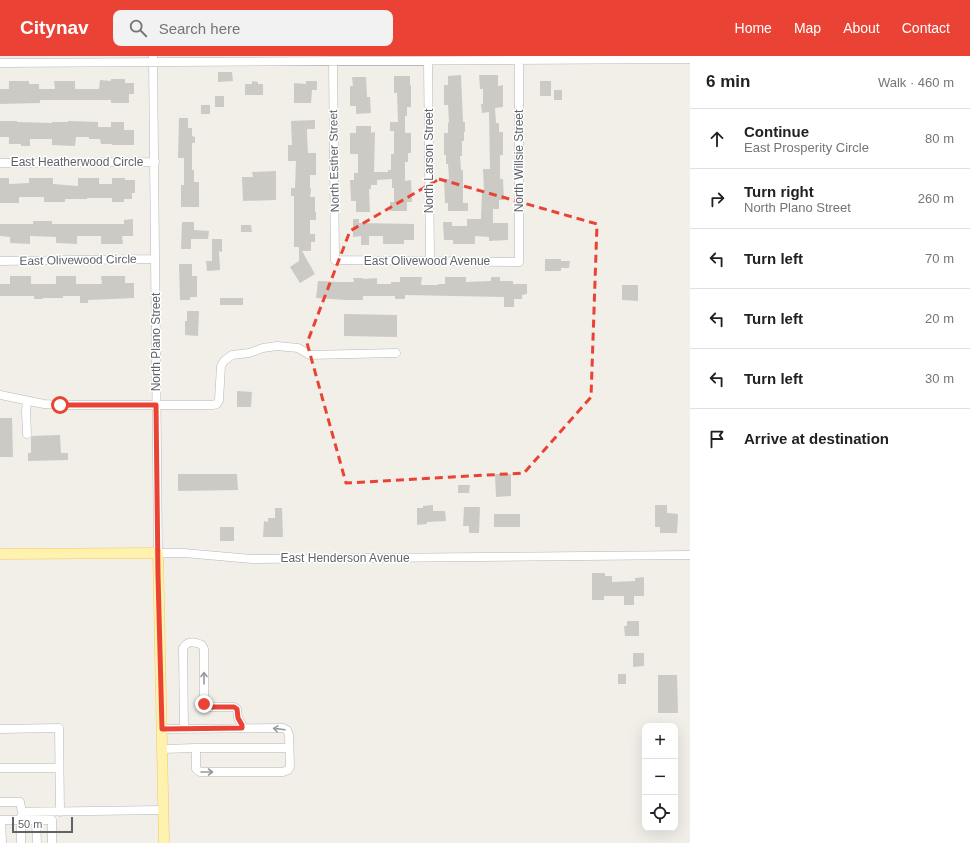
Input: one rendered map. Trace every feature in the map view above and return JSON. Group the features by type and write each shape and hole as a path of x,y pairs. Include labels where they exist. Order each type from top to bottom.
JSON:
{"main road":[{"name":"East Henderson Avenue","path":"0,554 158,553"},
{"name":"North Plano Street","path":"158,553 164,843"}],"street":[{"path":"0,63 153,59 428,61 501,58 519,60 577,58 690,59"},
{"name":"North Plano Street","path":"153,59 158,553"},
{"name":"North Willsie Street","path":"519,60 519,262"},
{"name":"North Esther Street","path":"333,61 335,260"},
{"name":"North Larson Street","path":"428,61 430,261"},
{"name":"East Heatherwood Circle","path":"0,163 155,162"},
{"name":"East Olivewood Circle","path":"0,260 155,259"},
{"name":"East Olivewood Avenue","path":"335,260 519,262"},
{"path":"0,395 44,404 66,406 213,405 219,400 221,366 224,361 232,355 249,353 264,348 277,346 298,348 310,355 396,353"},
{"path":"27,400 27,434"},
{"name":"East Henderson Avenue","path":"158,553 184,553 252,559 690,555"},
{"path":"184,729 183,648 188,642 202,645 204,649 204,704 206,707 234,707 237,709 238,718 242,728"},
{"path":"0,729 59,728 60,812"},
{"path":"162,729 283,728 287,730 289,735 290,767 288,770 283,772 200,772 196,769 196,748"},
{"path":"162,749 289,748"},
{"path":"0,768 59,768"},
{"path":"0,802 20,802 22,812 20,821 21,843"},
{"path":"22,812 163,810"},
{"path":"2,843 1,820 52,820 52,843"},
{"path":"36,821 36,843"}],"highlighted area":[{"path":"439,179 597,224 591,397 524,473 346,483 307,343 350,231"}],"building":[{"path":"218,72 232,72 233,81 218,82"},
{"path":"461,75 463,122 465,122 465,132 464,141 462,141 462,156 460,156 461,170 463,170 463,203 468,203 468,211 448,211 448,203 445,203 444,179 449,179 448,164 446,164 446,155 444,155 444,133 448,133 449,122 448,105 444,105 444,85 448,85 448,76"},
{"path":"479,75 498,75 498,86 503,85 503,107 495,108 496,123 499,123 499,132 503,132 503,155 500,155 500,179 503,179 504,200 499,200 499,209 493,209 493,223 508,223 508,240 489,241 489,237 475,236 475,244 453,244 453,240 444,240 443,222 452,222 452,226 467,226 467,219 481,219 482,191 484,191 483,169 490,169 489,112 482,113 481,104 483,104 483,89 480,89"},
{"path":"394,76 410,76 411,107 407,107 407,116 405,116 405,133 411,133 411,153 408,153 408,162 405,162 405,181 411,180 412,202 407,202 407,211 390,211 390,202 394,202 394,188 392,188 392,179 377,180 377,185 371,185 371,189 369,189 370,212 356,212 356,201 351,201 350,180 354,180 354,173 358,173 358,154 350,154 350,133 356,133 356,126 371,126 371,133 375,132 374,172 388,172 388,170 391,170 391,154 394,154 394,131 390,131 390,122 398,122 397,93 394,93"},
{"path":"352,77 366,77 367,97 370,97 371,113 356,114 356,106 350,106 350,86 353,86"},
{"path":"111,79 125,79 125,83 134,83 134,94 129,94 129,103 111,103 111,100 40,100 40,103 0,104 0,89 9,89 9,81 29,81 29,84 39,84 39,89 55,89 54,81 75,81 75,89 99,89 100,80 111,81"},
{"path":"252,81 258,82 258,84 263,84 263,95 245,95 245,84 252,84"},
{"path":"306,81 317,81 317,90 312,90 311,103 294,103 294,83 306,84"},
{"path":"540,81 551,81 551,96 540,96"},
{"path":"554,90 562,90 562,100 554,100"},
{"path":"215,96 224,96 224,107 215,107"},
{"path":"201,105 210,105 210,114 201,114"},
{"path":"179,118 188,118 188,128 192,128 192,136 195,137 195,143 192,143 192,170 194,170 194,182 199,182 199,207 181,207 181,185 184,185 184,158 178,158"},
{"path":"315,120 315,129 307,129 307,136 308,153 316,153 316,175 310,175 310,197 315,197 316,220 310,220 310,234 315,234 315,242 311,242 311,251 302,251 315,274 300,283 290,267 299,261 299,247 294,247 294,196 291,196 291,188 295,188 296,161 288,161 288,145 292,145 291,121"},
{"path":"0,121 52,123 68,121 98,122 98,127 111,127 111,122 124,122 124,130 134,130 134,145 101,144 100,139 89,139 89,137 76,137 75,146 52,145 52,139 30,139 30,146 9,144 9,137 0,137"},
{"path":"276,171 276,200 243,201 242,177 253,177 252,172"},
{"path":"0,178 9,178 9,184 29,183 29,178 53,178 53,184 78,186 78,178 99,178 99,184 112,184 112,178 125,178 125,180 135,180 135,193 132,193 132,199 124,199 124,202 112,202 112,198 87,198 65,199 65,202 44,202 44,197 19,197 19,203 0,203"},
{"path":"133,219 133,236 122,236 123,244 101,244 101,236 77,236 77,244 56,243 56,237 30,236 30,244 10,243 10,237 0,236 0,224 33,224 33,221 52,221 52,224 124,224 124,220"},
{"path":"353,219 359,219 359,223 414,224 414,240 404,240 404,244 383,244 383,236 369,236 369,245 361,245 361,236 353,237"},
{"path":"182,222 194,222 194,230 209,231 208,239 191,239 191,249 181,249"},
{"path":"241,225 251,225 252,232 241,232"},
{"path":"212,239 222,239 222,252 219,251 220,270 207,271 206,261 212,261"},
{"path":"545,259 561,259 561,261 570,261 569,268 561,268 561,271 545,271"},
{"path":"179,264 192,264 192,276 197,276 197,297 190,297 190,300 180,300"},
{"path":"10,276 31,276 31,284 56,284 56,276 76,276 76,284 102,284 101,276 125,276 125,283 134,283 134,298 88,300 88,303 80,303 80,296 34,299 34,296 0,296 0,284 10,284"},
{"path":"400,277 422,277 421,285 438,285 445,284 445,277 466,277 466,282 491,281 491,277 500,277 500,281 513,281 513,284 527,284 527,294 522,295 522,299 514,299 514,307 504,307 504,297 405,295 405,299 395,299 395,296 363,296 363,300 316,298 318,281 354,282 353,278 377,278 377,284 391,284 391,282 400,282"},
{"path":"622,285 638,285 638,301 622,300"},
{"path":"220,298 243,298 243,305 220,305"},
{"path":"187,311 199,311 198,336 185,335"},
{"path":"344,314 397,315 397,337 344,336"},
{"path":"237,391 252,392 251,407 237,407"},
{"path":"0,418 12,418 13,457 0,457"},
{"path":"60,435 61,453 68,453 68,460 28,461 28,453 31,453 32,436"},
{"path":"178,474 237,474 238,490 178,491"},
{"path":"495,474 511,474 511,496 496,497"},
{"path":"458,485 470,485 469,493 458,493"},
{"path":"433,505 433,511 445,511 446,521 427,522 427,524 417,525 417,508"},
{"path":"655,505 667,505 667,513 678,514 677,533 660,533 660,527 655,527"},
{"path":"464,507 480,507 479,533 469,533 469,526 463,526"},
{"path":"275,508 282,508 283,537 263,537 264,521 268,522 268,518 275,518"},
{"path":"494,514 520,514 520,527 494,527"},
{"path":"220,527 234,527 234,541 220,541"},
{"path":"592,573 605,573 605,576 612,576 612,582 635,581 635,578 644,577 644,596 634,596 634,605 624,605 624,596 604,596 604,600 592,600"},
{"path":"627,621 639,621 639,636 625,636 624,626 627,626"},
{"path":"633,653 644,653 644,666 633,667"},
{"path":"618,674 626,674 626,684 618,684"},
{"path":"658,675 677,675 678,713 658,713"}],"route":[{"path":"60,405 156,405 162,729 242,728 238,718 237,709 234,707 206,707 204,704"}]}
